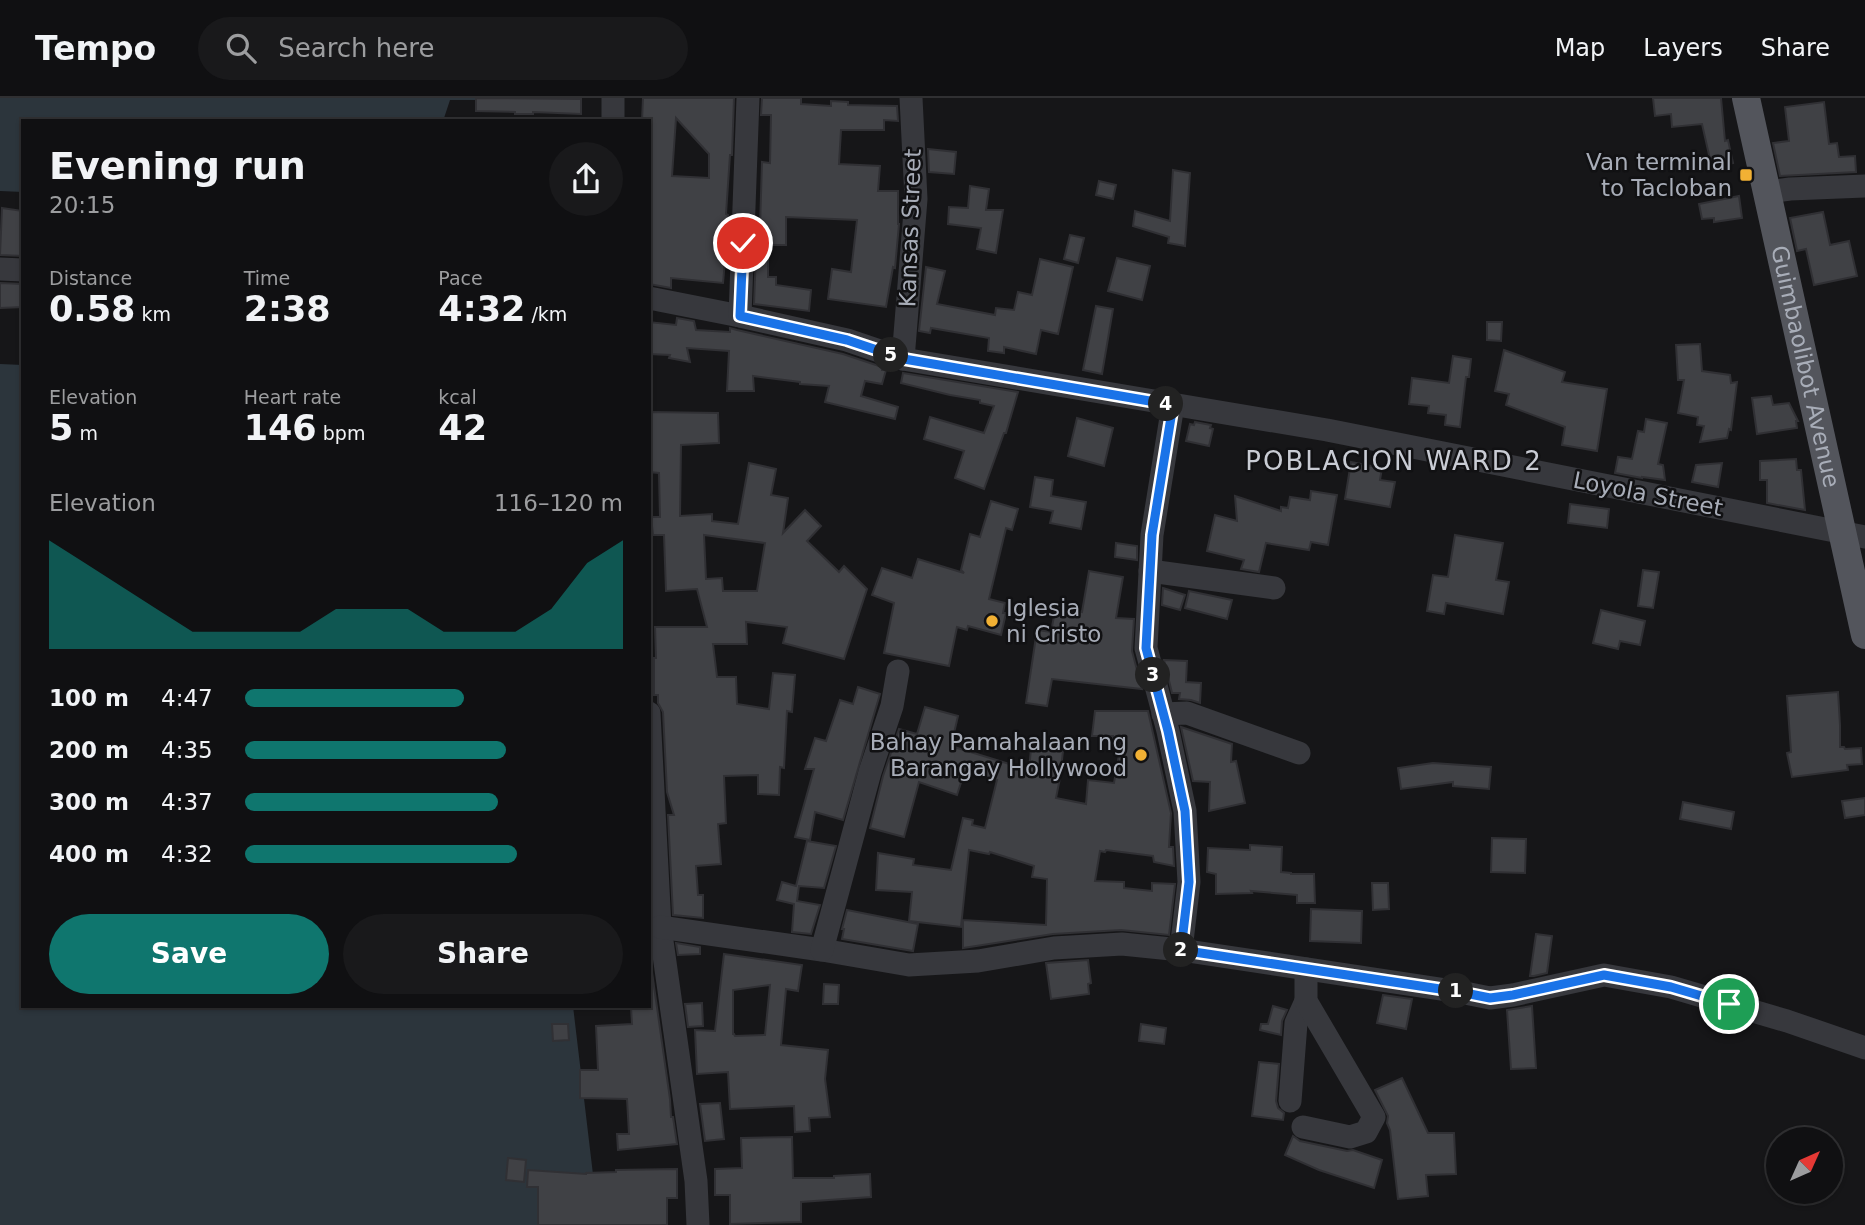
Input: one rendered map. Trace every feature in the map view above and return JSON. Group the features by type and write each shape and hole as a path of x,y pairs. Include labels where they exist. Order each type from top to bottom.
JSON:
{"main road":[{"name":"Guimbaolibot Avenue","path":"1746,98 1854,535 1865,635"}],"street":[{"path":"613,98 613,119"},
{"path":"740,316 748,98"},
{"name":"Kansas Street","path":"904,359 916,199 911,98"},
{"path":"1768,192 1865,186"},
{"path":"0,269 21,270"},
{"name":"Loyola Street","path":"651,298 847,340 904,359 1327,430 1854,535"},
{"path":"1173,405 1152,535 1146,648 1185,811 1189,882 1181,950"},
{"path":"1150,570 1274,587"},
{"path":"822,950 870,772 892,706 898,671"},
{"path":"1163,714 1187,713 1299,753"},
{"path":"651,752 660,927 696,1181 698,1225"},
{"path":"660,927 909,965 978,961 1054,948 1122,944 1181,950 1490,998 1604,975 1671,987 1787,1021 1865,1048"},
{"path":"1290,1101 1296,1023 1306,1001 1306,969"},
{"path":"1303,1127 1350,1137 1366,1132 1374,1117 1306,1001"}],"shaded area":[{"path":"0,98 485,100 450,100 444,119 21,119 21,192 0,191"},
{"path":"0,364 21,365 21,1008 573,1008 599,1225 0,1225"}],"building":[{"path":"476,98 581,99 581,114 476,111"},
{"path":"643,98 734,98 723,283 671,278 671,288 651,284 651,119 642,119","holes":["676,118 709,154 709,178 672,176"]},
{"path":"762,98 801,98 801,104 831,106 831,101 848,102 848,105 897,106 898,121 884,120 884,130 841,130 839,164 880,166 878,191 898,191 899,224 895,268 893,267 886,307 828,299 832,269 851,272 857,220 786,217 786,245 768,245 768,277 776,277 776,285 811,290 809,311 754,304 762,162 770,163 771,115 761,115"},
{"path":"1653,98 1721,98 1725,141 1728,140 1733,163 1712,168 1702,124 1672,127 1671,114 1655,116"},
{"path":"1824,102 1829,144 1837,143 1839,157 1855,156 1856,172 1780,176 1773,143 1789,141 1785,107"},
{"path":"928,149 956,152 954,174 929,172"},
{"path":"1173,170 1190,173 1185,246 1168,243 1169,237 1133,226 1135,211 1170,221"},
{"path":"1099,181 1116,185 1113,199 1096,195"},
{"path":"970,186 989,189 986,210 1003,210 996,253 977,249 981,228 948,224 949,207 968,208"},
{"path":"1739,196 1742,218 1714,222 1714,218 1702,219 1699,204"},
{"path":"2,208 21,211 21,256 0,255"},
{"path":"1823,212 1830,245 1849,241 1857,276 1814,285 1806,249 1797,251 1790,218"},
{"path":"1070,235 1084,238 1078,263 1064,259"},
{"path":"1117,258 1150,266 1142,300 1108,291"},
{"path":"1040,259 1073,267 1058,334 1041,330 1036,354 1004,347 1004,353 988,351 989,338 931,328 930,333 919,331 926,267 945,271 937,304 995,315 996,308 1014,310 1018,292 1032,295"},
{"path":"0,283 21,284 21,307 0,308"},
{"path":"1096,306 1113,309 1102,374 1083,370"},
{"path":"677,318 694,321 696,330 730,332 730,328 843,354 882,367 882,370 886,370 882,384 865,381 861,396 898,407 895,419 825,402 829,386 753,376 754,391 727,391 729,351 687,348 690,362 669,358 670,355 651,354 651,322 676,325"},
{"path":"1487,322 1502,322 1501,341 1487,340"},
{"path":"1700,344 1702,371 1730,375 1731,383 1737,382 1731,430 1729,429 1727,438 1700,442 1704,426 1697,425 1698,417 1678,413 1684,380 1678,380 1676,345"},
{"path":"1504,350 1565,372 1562,382 1607,389 1597,451 1562,445 1565,427 1506,405 1509,394 1495,391"},
{"path":"1453,356 1471,359 1460,427 1445,425 1446,415 1428,413 1429,406 1409,404 1412,378 1449,383"},
{"path":"903,373 1018,392 1006,433 984,489 955,478 964,451 924,439 930,417 984,433 994,406 980,403 980,400 901,383"},
{"path":"1771,396 1773,405 1789,403 1798,421 1797,428 1757,434 1752,398"},
{"path":"651,412 718,413 719,443 681,445 680,516 712,514 712,521 738,524 749,463 776,469 771,495 788,498 783,533 805,510 821,526 807,541 839,572 844,566 867,589 844,659 783,643 787,627 746,622 747,644 713,644 717,677 736,677 737,704 769,709 773,673 795,675 792,712 787,711 784,768 780,767 779,795 758,794 758,775 724,776 726,823 718,824 721,864 696,866 698,895 703,895 703,918 673,915 668,815 674,815 667,792 663,712 658,703 658,695 654,695 654,658 655,627 707,627 697,589 666,591 664,535 653,535 651,517 660,517 659,473 651,472","holes":["704,535 765,543 757,591 723,591 722,578 706,579"]},
{"path":"1077,418 1113,428 1104,466 1068,456"},
{"path":"1646,419 1667,423 1658,464 1663,465 1665,480 1615,473 1618,457 1632,459 1638,431 1644,432"},
{"path":"1195,422 1211,425 1210,428 1213,429 1209,446 1186,441 1190,424 1194,425"},
{"path":"1796,459 1797,470 1801,470 1805,510 1767,503 1767,480 1760,480 1760,461"},
{"path":"1351,462 1382,468 1380,480 1395,482 1390,507 1345,499"},
{"path":"1722,463 1718,487 1692,482 1696,465"},
{"path":"1035,477 1053,480 1051,496 1086,502 1081,529 1050,523 1053,511 1030,507"},
{"path":"1311,491 1337,495 1328,545 1311,542 1309,550 1266,543 1259,572 1241,569 1244,560 1207,551 1215,515 1237,521 1235,496 1281,511 1281,507 1288,508 1290,497 1310,500"},
{"path":"991,501 1018,509 1012,530 1006,528 989,599 1005,603 1003,613 1006,613 1001,635 968,626 967,630 957,627 949,666 884,653 894,603 872,595 882,568 912,578 918,559 964,573 961,570 970,534 980,537"},
{"path":"1570,504 1609,509 1607,528 1568,523"},
{"path":"1455,535 1503,543 1496,580 1509,582 1503,614 1446,603 1444,614 1427,611 1433,575 1448,577"},
{"path":"1116,543 1137,546 1137,560 1115,557"},
{"path":"1643,570 1659,572 1653,608 1638,606"},
{"path":"1089,571 1123,577 1116,618 1134,619 1132,651 1142,689 1052,679 1047,706 1026,703 1037,630 1051,632 1056,606 1082,612"},
{"path":"1163,588 1185,595 1180,610 1162,605"},
{"path":"1189,591 1232,600 1227,619 1185,608"},
{"path":"1601,610 1645,621 1640,645 1620,641 1618,649 1593,643"},
{"path":"1164,660 1187,661 1186,682 1201,683 1200,703 1179,699 1180,693 1172,693"},
{"path":"858,687 880,694 843,820 815,812 810,840 795,837 814,769 805,769 815,738 826,741 840,700 853,704"},
{"path":"1838,692 1840,747 1861,748 1862,764 1847,765 1848,770 1792,777 1787,753 1791,752 1787,696"},
{"path":"925,707 958,716 951,746 1029,770 1032,738 1064,742 1056,798 1086,804 1088,780 1114,783 1122,738 1092,736 1095,711 1148,711 1171,813 1169,847 1173,847 1174,866 1154,862 1153,856 1100,851 1095,881 1124,882 1124,888 1152,891 1152,883 1175,884 1169,935 1121,930 1053,934 963,948 963,920 1046,925 1047,879 1032,877 1034,866 990,852 969,850 961,927 909,921 912,892 876,890 878,853 914,859 913,865 951,870 963,818 973,820 972,825 985,828 997,780 965,770 957,795 919,782 904,837 870,828 883,776 899,729 917,734"},
{"path":"1181,727 1232,744 1231,762 1236,761 1245,803 1209,811 1210,782 1193,781"},
{"path":"1433,763 1491,767 1489,789 1453,786 1453,782 1401,789 1398,768"},
{"path":"1865,798 1865,815 1845,818 1842,801"},
{"path":"1683,802 1734,812 1731,829 1680,819"},
{"path":"1492,838 1526,839 1525,873 1491,872"},
{"path":"807,841 836,846 824,888 799,886 797,901 820,905 811,934 792,932 794,904 777,900 782,882 796,886"},
{"path":"1250,845 1282,847 1281,872 1314,874 1315,903 1297,903 1297,895 1251,891 1252,893 1216,894 1216,874 1207,872 1208,848 1250,850"},
{"path":"1372,883 1388,883 1389,909 1373,910"},
{"path":"1311,909 1362,911 1361,943 1310,941"},
{"path":"847,910 918,924 913,951 842,939"},
{"path":"1536,934 1552,936 1547,973 1530,976"},
{"path":"676,943 700,947 700,954 678,955"},
{"path":"724,954 802,965 798,991 786,989 781,1045 828,1050 825,1079 830,1117 809,1118 810,1131 795,1132 794,1106 730,1109 728,1072 697,1074 695,1030 715,1031","holes":["770,985 765,1035 733,1034 733,990"]},
{"path":"1088,960 1091,983 1088,984 1089,994 1051,999 1046,963"},
{"path":"651,965 677,1144 618,1150 617,1134 629,1134 627,1099 580,1098 580,1070 598,1070 596,1026 632,1024 631,1008 651,1008"},
{"path":"824,984 839,985 838,1004 823,1004"},
{"path":"1383,995 1412,999 1406,1029 1377,1023"},
{"path":"702,1003 703,1026 688,1027 685,1004"},
{"path":"1273,1006 1287,1010 1282,1021 1281,1035 1260,1030 1261,1024 1268,1024"},
{"path":"1532,1006 1536,1068 1511,1069 1507,1010"},
{"path":"552,1024 568,1024 569,1040 553,1041"},
{"path":"1141,1024 1166,1028 1164,1044 1139,1041"},
{"path":"1259,1062 1279,1064 1276,1101 1278,1108 1284,1113 1283,1120 1252,1116"},
{"path":"1402,1078 1428,1133 1454,1133 1456,1174 1426,1175 1428,1196 1398,1199 1388,1116 1375,1090"},
{"path":"720,1103 724,1139 705,1141 700,1104"},
{"path":"1293,1136 1300,1141 1353,1150 1382,1160 1374,1188 1319,1170 1285,1155"},
{"path":"792,1137 793,1178 834,1178 870,1174 871,1197 801,1202 801,1222 730,1224 730,1195 715,1195 715,1169 742,1168 741,1138"},
{"path":"508,1158 526,1160 524,1182 506,1180"},
{"path":"677,1169 677,1198 667,1198 667,1225 538,1225 538,1187 527,1187 528,1170 586,1174 616,1170"}],"place":[{"name":"Van terminal to Tacloban","path":"1746,175"},
{"name":"Iglesia ni Cristo","path":"992,621"},
{"name":"Bahay Pamahalaan ng Barangay Hollywood","path":"1141,755"}],"district":[{"name":"POBLACION WARD 2","path":"1394,461"}],"route":[{"path":"743,243 740,316 847,340 904,359 1173,405 1152,535 1146,648 1185,811 1189,882 1181,950 1490,998 1604,975 1671,987 1729,1004"}]}
